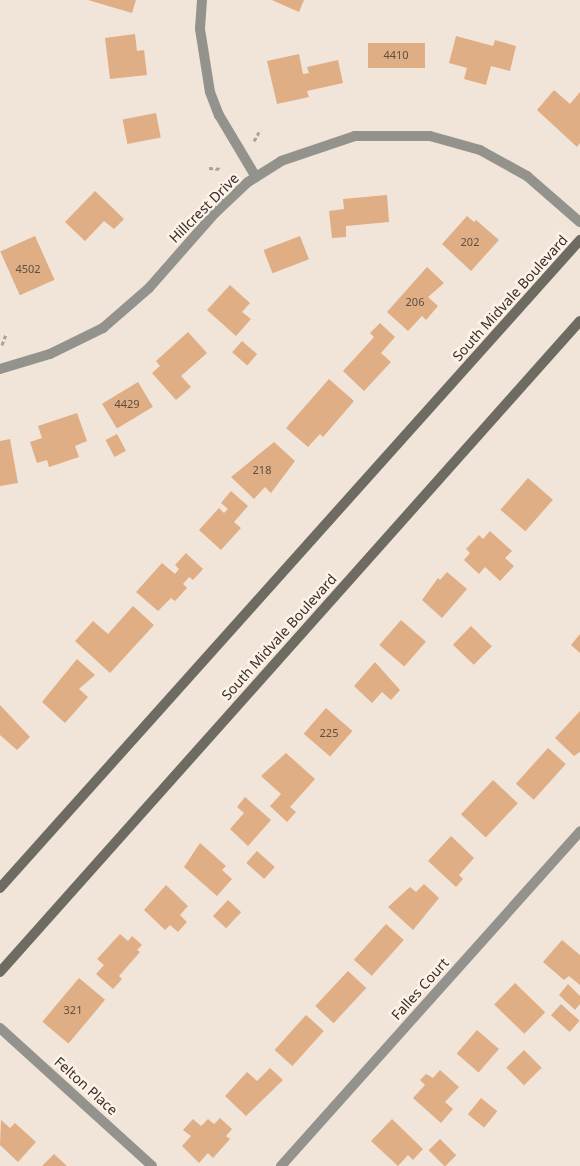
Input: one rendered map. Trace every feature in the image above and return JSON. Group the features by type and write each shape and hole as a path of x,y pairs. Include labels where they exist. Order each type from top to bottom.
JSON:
{"main road":[{"name":"South Midvale Boulevard","path":"0,888 580,240"},
{"name":"South Midvale Boulevard","path":"0,972 580,321"}],"street":[{"path":"202,0 200,28 210,92 219,115 256,177"},
{"name":"Hillcrest Drive","path":"0,369 50,354 103,328 131,306 214,213 256,177 281,161 355,136 430,136 480,150 528,176 580,222"},
{"name":"Falles Court","path":"281,1166 580,831"},
{"name":"Felton Place","path":"0,1028 152,1166"}],"path":[{"path":"254,142 260,130"},
{"path":"209,168 222,170"},
{"path":"2,345 6,334"}],"building":[{"path":"88,0 136,0 132,13"},
{"path":"272,0 304,0 299,12"},
{"path":"135,34 137,51 144,50 147,75 110,79 105,38"},
{"path":"456,36 493,46 495,40 516,46 510,71 491,66 486,85 464,79 467,68 449,63"},
{"path":"368,43 425,43 425,68 368,68"},
{"path":"299,54 303,74 309,73 307,67 338,60 343,83 307,91 309,97 277,104 267,61"},
{"path":"554,90 570,104 580,92 580,143 577,147 537,110"},
{"path":"156,113 161,138 127,144 123,119"},
{"path":"95,191 124,219 114,229 104,221 85,241 65,222"},
{"path":"387,195 389,222 346,226 346,237 332,238 329,211 344,209 343,199"},
{"path":"467,216 474,222 476,220 499,240 471,271 442,244"},
{"path":"35,236 55,280 20,295 0,251"},
{"path":"300,236 309,259 273,273 264,250"},
{"path":"427,267 444,283 428,297 438,306 426,320 422,316 408,331 387,312"},
{"path":"230,285 250,303 242,312 251,319 236,336 207,310"},
{"path":"380,323 395,337 381,353 391,362 364,391 343,371 374,337 370,333"},
{"path":"188,332 207,353 181,376 191,387 176,400 152,373 160,366 156,361"},
{"path":"242,341 257,354 247,365 232,352"},
{"path":"329,379 354,401 323,437 320,434 308,447 286,428"},
{"path":"138,382 153,407 117,428 102,404"},
{"path":"77,413 87,441 75,446 79,457 49,467 47,460 37,463 30,442 42,438 38,426"},
{"path":"117,434 126,451 114,457 106,440"},
{"path":"10,439 18,483 0,486 0,441"},
{"path":"274,442 295,461 271,493 265,487 254,499 231,477"},
{"path":"528,478 553,500 525,531 500,510"},
{"path":"231,491 248,506 234,522 241,528 221,550 199,530 219,508 224,513 228,509 221,503"},
{"path":"490,531 512,551 505,558 514,566 500,581 485,567 479,574 464,560 470,553 466,549 479,535 483,539"},
{"path":"186,553 203,569 193,580 189,577 183,584 187,588 175,601 171,598 158,611 136,592 162,563 175,574 179,569 175,565"},
{"path":"447,572 467,589 442,618 422,600 438,578 440,580"},
{"path":"133,606 154,625 110,673 75,641 93,621 108,634"},
{"path":"401,620 426,642 404,667 379,645"},
{"path":"471,626 492,646 474,665 453,645"},
{"path":"580,634 580,653 571,645"},
{"path":"77,659 95,675 79,689 88,697 65,723 42,702"},
{"path":"375,662 400,690 391,700 382,692 372,703 354,686"},
{"path":"0,705 30,737 17,750 0,735"},
{"path":"326,708 352,731 330,757 304,734"},
{"path":"580,711 580,752 574,756 555,738"},
{"path":"548,748 566,764 534,800 516,784"},
{"path":"286,753 315,779 290,807 296,812 287,822 270,806 281,794 261,776"},
{"path":"493,780 518,803 486,838 461,814"},
{"path":"245,797 271,820 248,846 230,829 244,813 237,807"},
{"path":"451,836 474,858 459,875 463,879 456,887 428,861"},
{"path":"200,843 226,866 222,870 232,879 217,896 184,867"},
{"path":"257,851 275,867 264,879 246,863"},
{"path":"424,884 439,898 413,930 388,907 410,887 416,892"},
{"path":"166,885 188,906 180,915 187,922 178,932 170,925 165,930 144,910"},
{"path":"228,900 241,912 226,928 213,916"},
{"path":"386,924 404,940 372,976 354,960"},
{"path":"120,934 128,941 132,936 142,945 137,950 140,952 119,976 122,979 113,989 96,974 104,965 97,959"},
{"path":"562,940 580,955 580,985 569,976 564,980 543,962"},
{"path":"348,971 366,988 334,1023 315,1006"},
{"path":"79,978 105,1000 68,1044 42,1022"},
{"path":"515,983 545,1012 524,1034 494,1005"},
{"path":"568,984 580,996 580,1004 575,1010 559,995"},
{"path":"561,1004 580,1021 570,1032 551,1015"},
{"path":"306,1015 324,1031 292,1066 275,1050"},
{"path":"477,1030 499,1049 479,1072 457,1053"},
{"path":"524,1050 542,1068 524,1085 506,1068"},
{"path":"270,1068 283,1080 246,1116 225,1096 247,1072 257,1081"},
{"path":"440,1070 459,1087 445,1102 453,1109 441,1123 413,1098 425,1085 420,1080 426,1074 433,1078"},
{"path":"481,1098 497,1111 484,1128 468,1114"},
{"path":"220,1118 232,1129 226,1136 230,1139 213,1158 208,1153 199,1163 182,1146 191,1136 183,1130 193,1119 201,1126 208,1119 214,1124"},
{"path":"392,1119 423,1149 413,1160 408,1155 398,1166 371,1141"},
{"path":"1,1120 10,1128 15,1123 36,1142 18,1162 0,1145"},
{"path":"440,1139 456,1155 444,1166 429,1150"},
{"path":"54,1154 67,1166 42,1166"}]}
